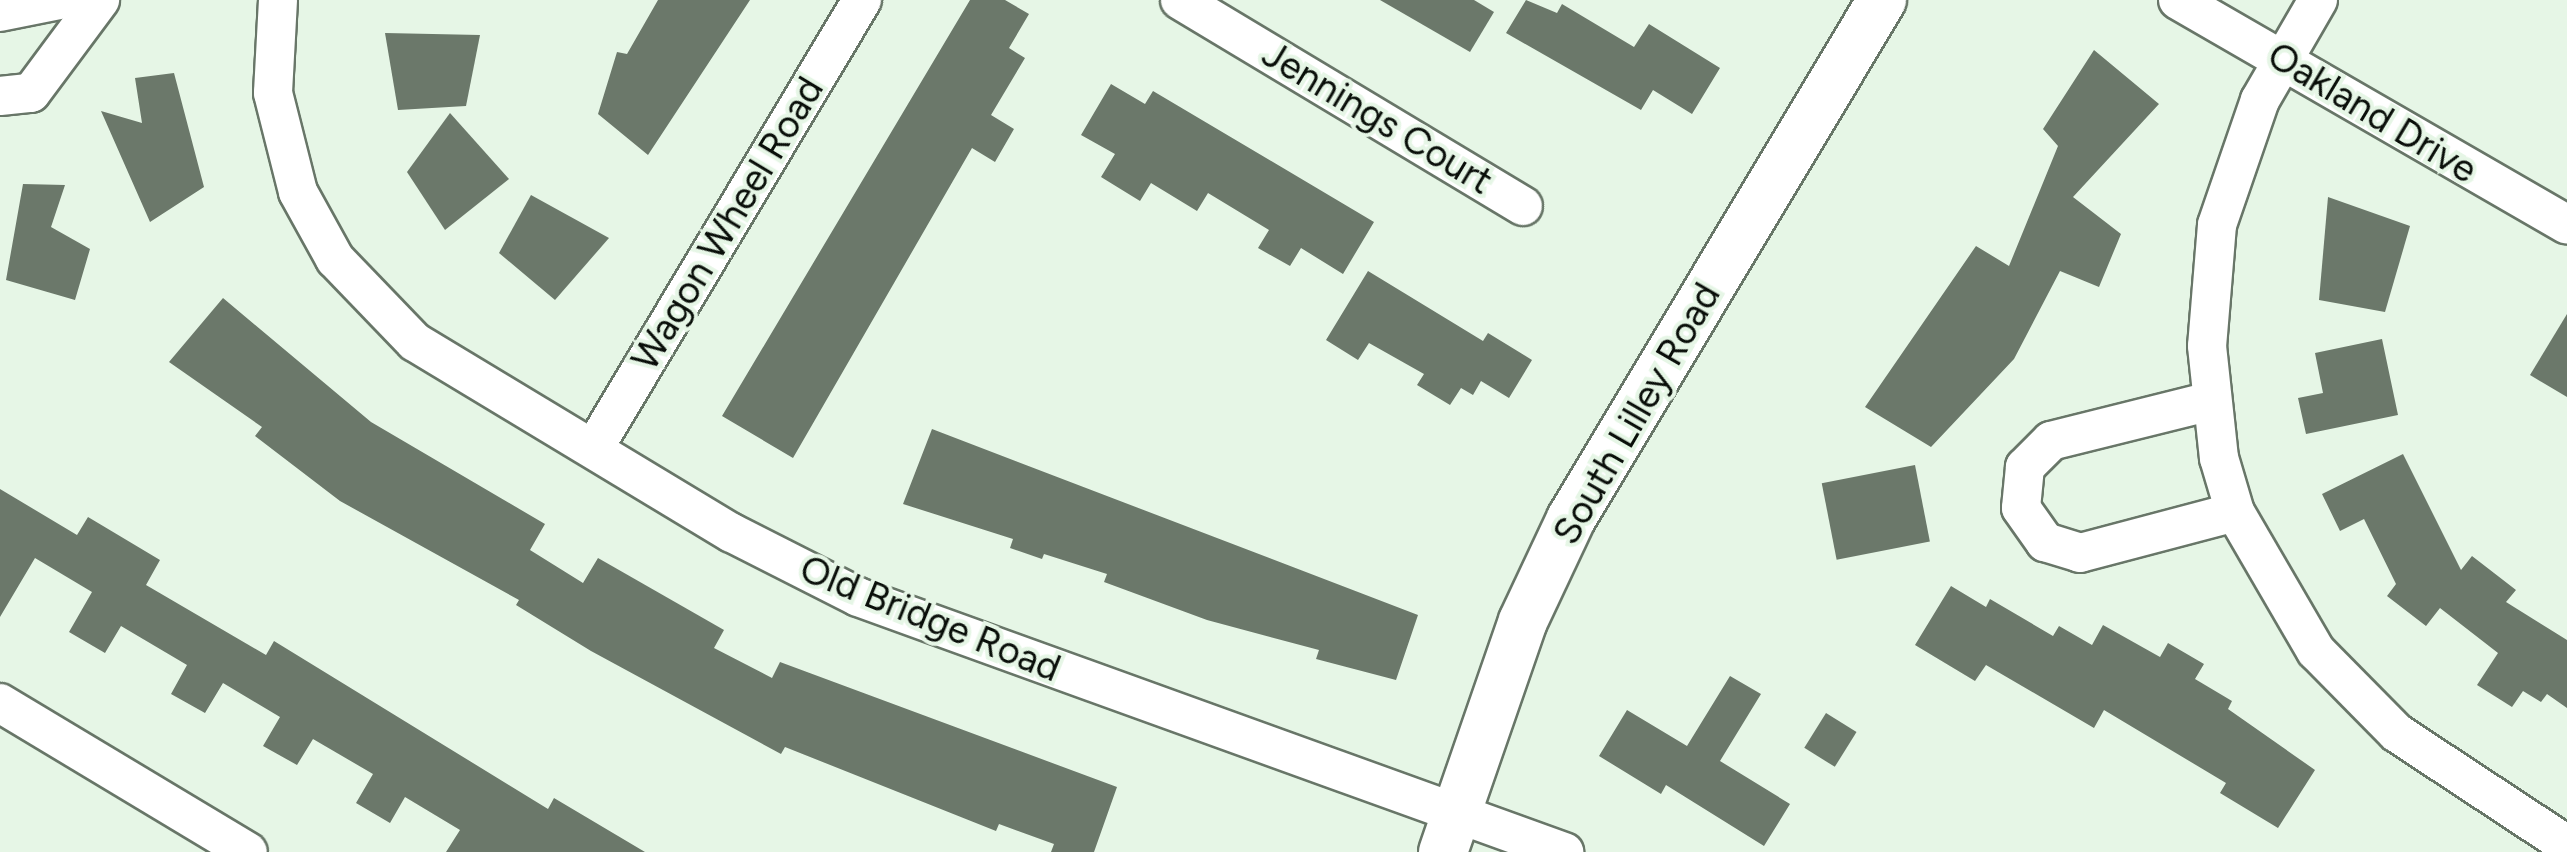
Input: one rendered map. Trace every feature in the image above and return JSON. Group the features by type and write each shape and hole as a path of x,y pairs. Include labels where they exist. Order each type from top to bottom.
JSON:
{"street":[{"path":"0,12 60,0"},
{"path":"0,96 32,93 100,0"},
{"name":"Old Bridge Road","path":"278,0 272,60 279,131 298,192 350,279 414,342 732,532 858,597 1450,832 1564,852"},
{"name":"Wagon Wheel Road","path":"594,448 862,0"},
{"name":"Jennings Court","path":"1180,0 1523,206"},
{"name":"South Lilley Road","path":"1450,832 1523,621 1572,519 1882,0"},
{"name":"Oakland Drive","path":"2178,0 2567,225"},
{"path":"2318,0 2282,60 2237,152 2218,225 2208,296 2210,401 2235,512 2275,590 2316,651 2361,700 2438,764 2567,845"},
{"path":"2210,401 2051,441 2026,467 2021,508 2045,542 2080,553 2235,512"},
{"path":"0,704 248,852"}],"building":[{"path":"658,0 750,0 648,155 598,114 617,52 627,54"},
{"path":"970,0 1005,0 1029,14 1009,48 1025,58 991,115 1014,129 995,162 972,148 793,458 722,416"},
{"path":"1380,0 1474,0 1494,12 1470,52"},
{"path":"1526,0 1557,13 1562,4 1634,47 1649,24 1720,68 1692,114 1653,90 1641,110 1506,33"},
{"path":"385,33 480,35 466,106 398,110"},
{"path":"2094,50 2159,104 2073,197 2121,234 2099,287 2060,271 2014,359 1931,447 1865,407 1976,246 2009,266 2058,146 2043,129"},
{"path":"174,73 204,187 150,222 101,111 142,123 135,78"},
{"path":"1111,84 1145,104 1153,91 1374,222 1343,274 1301,248 1290,266 1258,248 1269,230 1208,193 1197,211 1151,183 1140,201 1101,177 1115,154 1081,135"},
{"path":"450,113 509,179 445,230 407,172"},
{"path":"23,184 65,185 51,227 90,249 75,300 6,280"},
{"path":"531,195 609,238 555,300 499,253"},
{"path":"2328,197 2410,226 2385,312 2319,300"},
{"path":"1368,271 1483,341 1488,333 1532,360 1509,398 1481,381 1473,395 1461,388 1450,405 1417,385 1424,374 1369,343 1358,360 1326,340"},
{"path":"223,298 371,422 545,524 530,550 583,583 598,558 724,630 714,648 772,678 780,662 1117,787 1094,852 1051,852 1054,844 999,824 996,831 785,747 781,754 591,651 516,605 519,600 340,501 255,436 262,427 169,362"},
{"path":"2567,314 2567,397 2530,375"},
{"path":"2382,339 2398,415 2306,434 2298,398 2323,393 2315,353"},
{"path":"932,429 1418,615 1396,680 1316,659 1319,650 1207,620 1104,582 1107,574 1044,554 1042,559 1010,548 1013,539 903,504"},
{"path":"2403,454 2461,570 2472,556 2516,590 2506,602 2567,640 2567,708 2547,694 2541,702 2523,691 2512,707 2477,685 2498,653 2440,608 2426,626 2387,596 2396,584 2364,519 2340,531 2322,494"},
{"path":"1915,465 1930,542 1837,560 1822,483"},
{"path":"0,489 77,535 88,517 160,560 146,585 266,655 274,641 548,809 554,798 645,852 446,852 460,830 405,797 390,823 356,803 373,774 313,739 297,765 263,746 280,717 223,683 205,713 171,694 187,665 121,626 105,653 69,632 92,592 35,558 0,617"},
{"path":"1951,586 1986,607 1990,599 2053,636 2059,626 2092,645 2103,625 2160,657 2168,643 2204,664 2195,679 2232,701 2228,709 2315,770 2278,828 2220,793 2226,783 2104,710 2094,728 1986,665 1975,681 1915,645"},
{"path":"1730,676 1761,694 1720,761 1790,804 1764,846 1666,785 1661,794 1599,756 1627,710 1687,746"},
{"path":"1826,713 1857,732 1835,767 1804,748"}]}
